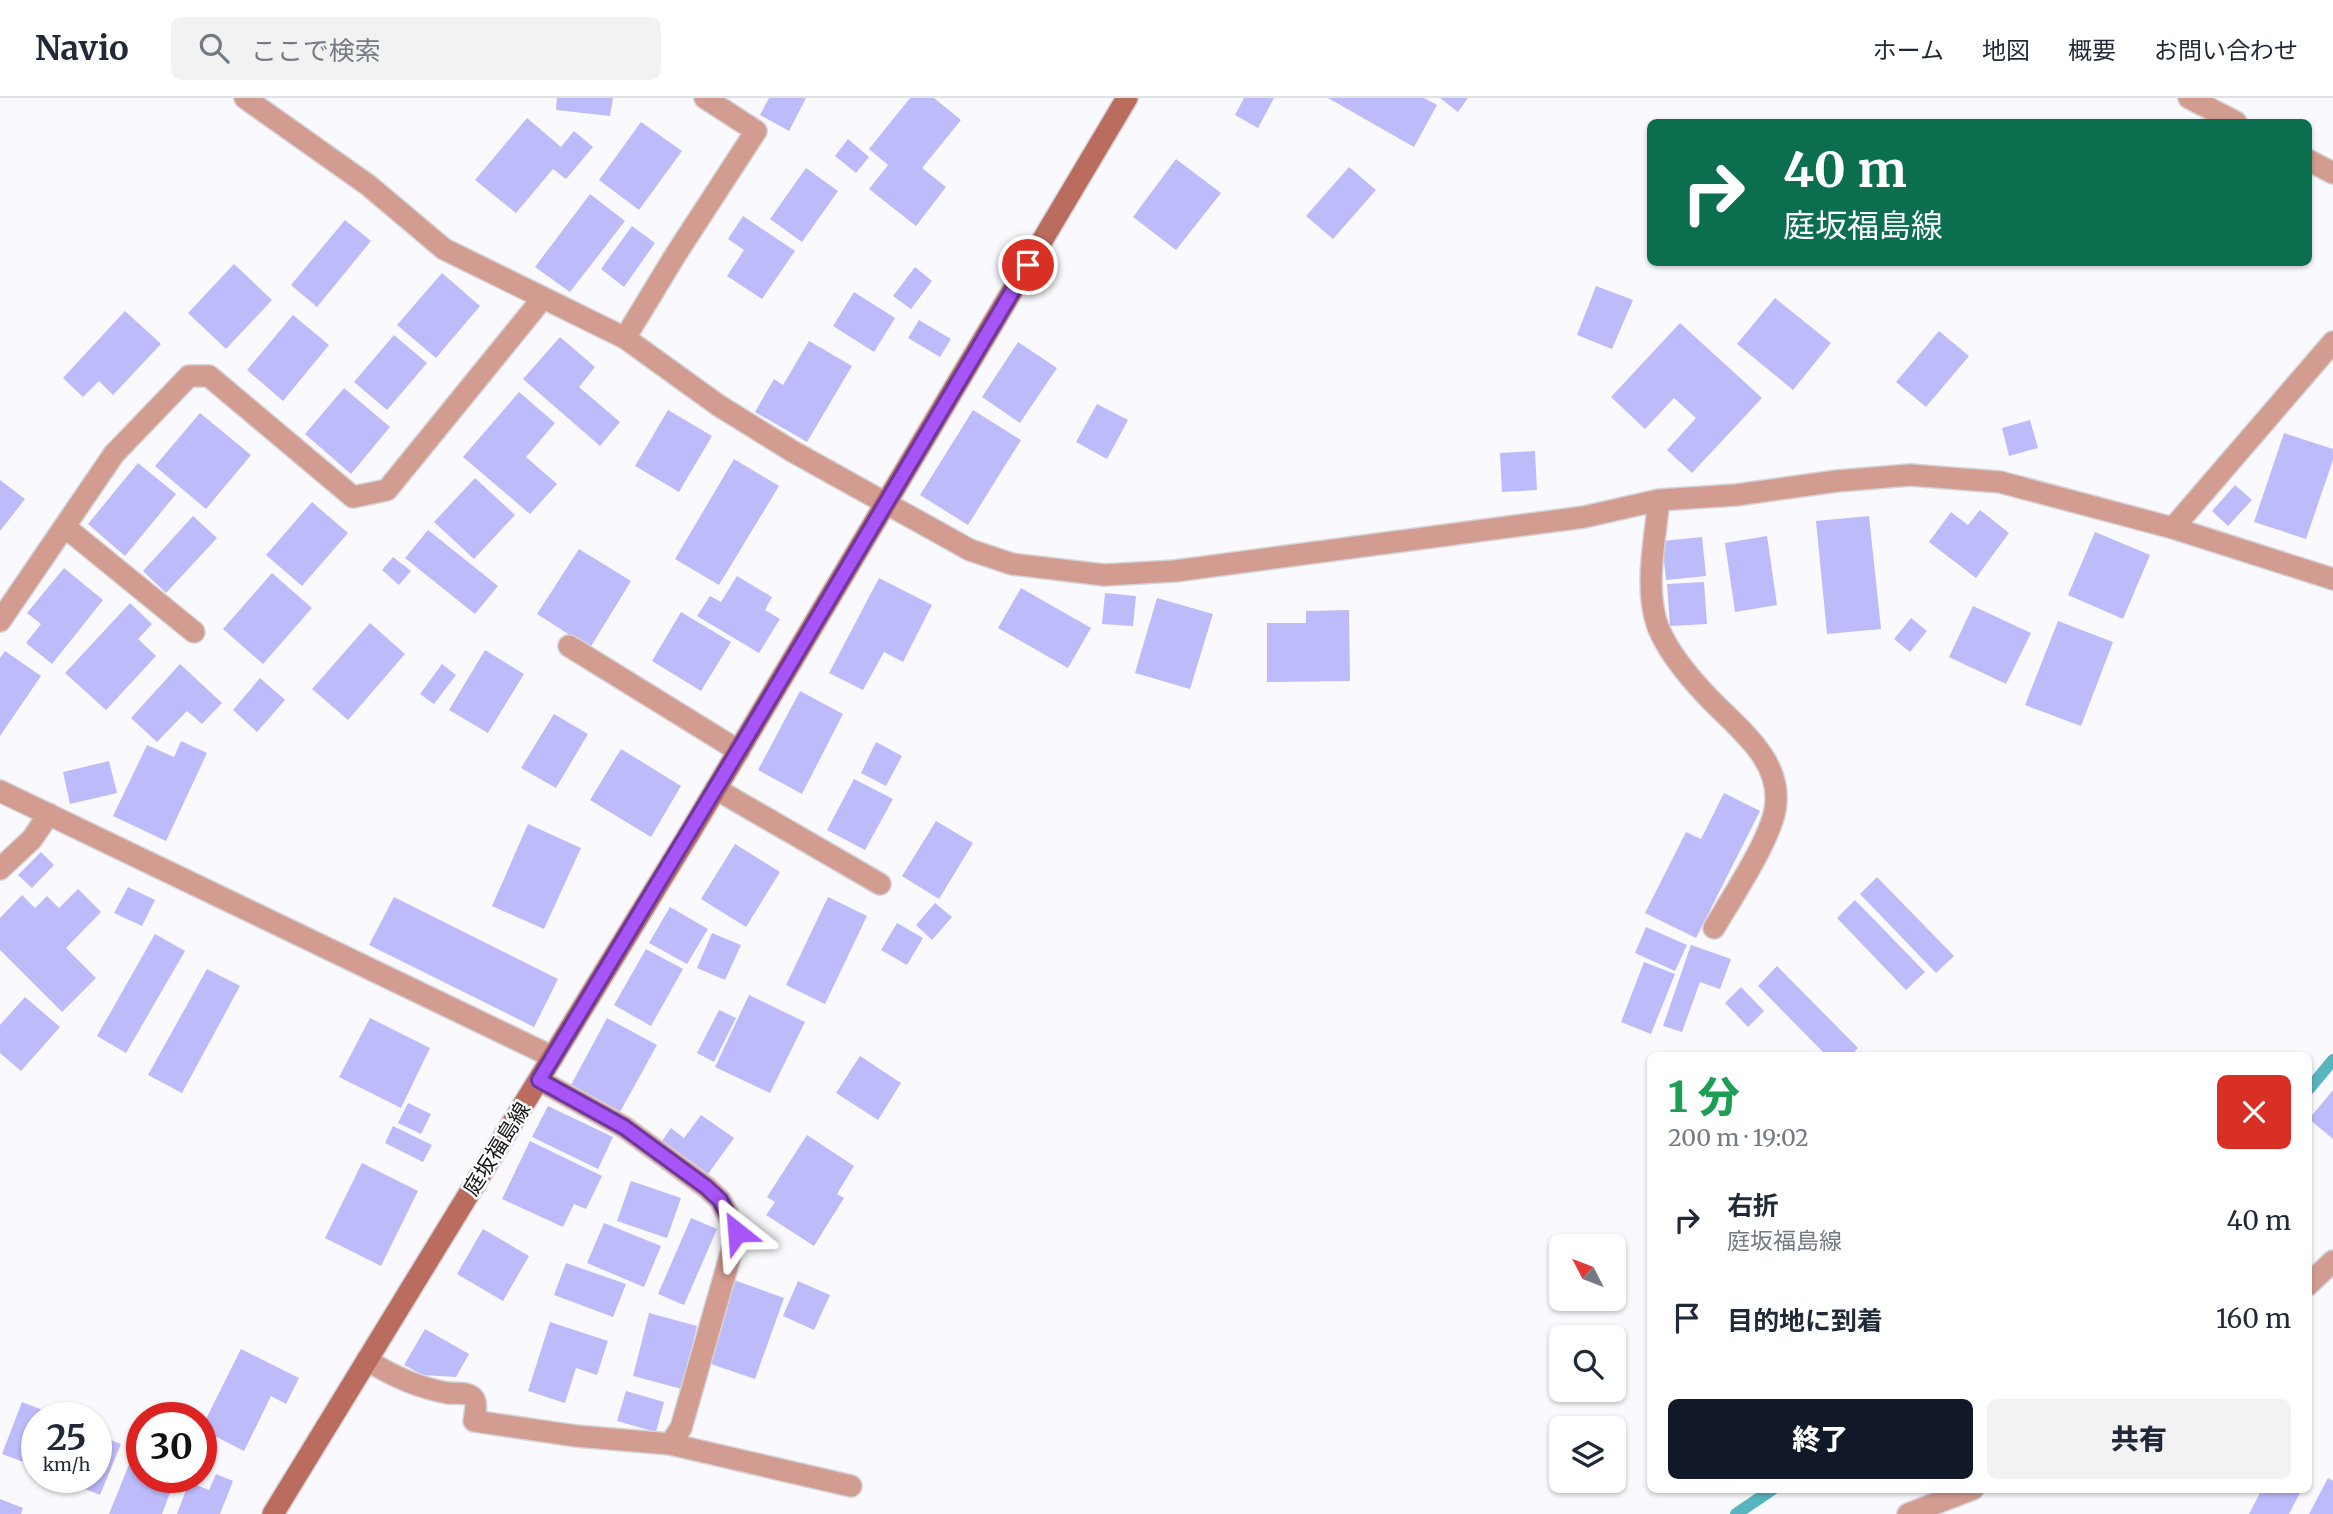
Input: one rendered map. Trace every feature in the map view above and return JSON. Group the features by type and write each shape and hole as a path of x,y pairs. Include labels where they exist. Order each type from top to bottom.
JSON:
{"main road":[{"name":"庭坂福島線","path":"273,1514 739,751 1127,98"}],"street":[{"path":"245,98 368,185 444,249 625,338 718,405 792,452 950,540 988,557 1012,564 1104,575 1175,571 1584,517 1659,500 1736,495 1838,481 1910,475 2000,482 2173,528 2333,579"},
{"path":"625,338 756,131 705,98"},
{"path":"2189,98 2230,119"},
{"path":"2312,162 2333,173"},
{"path":"0,621 7,595 65,527 114,454 189,376 209,376 353,496 387,490 543,298"},
{"path":"2173,528 2333,342"},
{"path":"1659,500 1650,598 1658,627 1673,654 1705,695 1762,752 1776,787 1775,811 1763,842 1714,928"},
{"path":"65,527 194,632"},
{"path":"569,646 739,751"},
{"path":"716,789 880,884"},
{"path":"0,791 553,1057"},
{"path":"0,869 32,839 49,814"},
{"path":"539,1080 624,1127 706,1187 720,1200 737,1232 681,1428 670,1444"},
{"path":"2312,1281 2333,1261"},
{"path":"367,1360 388,1374 410,1382 470,1396 475,1405 474,1421 576,1436 670,1444 851,1486"},
{"path":"1908,1514 1950,1507 1968,1493"}],"building":[{"path":"557,98 613,98 610,116 556,110"},
{"path":"769,98 806,98 789,131 760,115"},
{"path":"910,98 934,98 961,120 922,168 946,187 916,226 869,189 888,165 869,149"},
{"path":"1244,98 1274,98 1258,128 1235,115"},
{"path":"1328,98 1424,98 1437,105 1414,147"},
{"path":"1440,98 1468,98 1458,112"},
{"path":"527,118 561,147 574,131 593,147 566,179 553,169 516,213 475,180"},
{"path":"641,122 682,151 639,210 599,180"},
{"path":"848,139 869,157 856,173 835,156"},
{"path":"1176,159 1221,193 1176,250 1133,217"},
{"path":"1349,167 1376,190 1333,239 1306,216"},
{"path":"806,168 838,191 802,242 770,219"},
{"path":"590,194 625,221 570,292 535,267"},
{"path":"743,216 795,251 762,299 727,276 744,250 728,239"},
{"path":"345,220 371,241 317,307 291,285"},
{"path":"632,226 655,243 624,287 601,269"},
{"path":"234,264 272,300 226,349 188,313"},
{"path":"915,267 932,281 911,309 893,296"},
{"path":"442,273 480,306 436,358 397,325"},
{"path":"1596,286 1633,300 1612,349 1577,335"},
{"path":"854,292 895,318 874,352 833,326"},
{"path":"1775,298 1831,343 1793,390 1737,344"},
{"path":"125,311 161,344 113,395 99,381 83,397 63,378"},
{"path":"293,315 329,345 283,401 247,370"},
{"path":"919,320 951,339 940,357 908,338"},
{"path":"1680,323 1762,398 1692,473 1667,450 1696,418 1674,398 1645,429 1611,397"},
{"path":"1939,331 1969,356 1926,407 1896,382"},
{"path":"394,335 427,363 387,410 354,382"},
{"path":"560,337 595,367 579,387 620,422 600,446 523,379"},
{"path":"809,341 852,366 807,442 755,412 774,379 783,385"},
{"path":"1018,342 1057,368 1020,423 982,397"},
{"path":"344,388 390,427 351,474 305,434"},
{"path":"519,392 555,423 526,457 557,484 530,514 463,457"},
{"path":"1097,404 1128,420 1107,459 1076,442"},
{"path":"668,410 712,436 679,492 635,466"},
{"path":"973,410 1021,440 968,525 920,495"},
{"path":"200,413 251,455 206,509 155,466"},
{"path":"2030,420 2038,448 2009,456 2002,428"},
{"path":"2284,433 2333,449 2333,460 2306,539 2254,522"},
{"path":"1535,451 1537,490 1502,492 1500,453"},
{"path":"734,459 779,486 719,585 675,559"},
{"path":"138,463 176,494 125,556 88,524"},
{"path":"475,478 515,515 474,559 434,522"},
{"path":"0,480 25,499 0,531"},
{"path":"2235,485 2252,500 2228,526 2212,511"},
{"path":"312,502 348,533 302,586 266,555"},
{"path":"1980,510 2009,533 1976,578 1929,542 1951,512 1968,525"},
{"path":"193,516 217,538 166,593 143,571"},
{"path":"1869,516 1881,629 1827,634 1816,521"},
{"path":"428,530 498,586 475,614 405,558"},
{"path":"2095,532 2150,555 2123,619 2068,595"},
{"path":"1767,536 1777,605 1735,612 1725,543"},
{"path":"1702,537 1706,576 1666,580 1662,541"},
{"path":"579,549 631,581 590,648 537,614"},
{"path":"393,557 411,571 399,585 382,570"},
{"path":"64,568 103,600 52,664 26,643 41,624 27,613"},
{"path":"272,573 312,608 263,664 223,629"},
{"path":"737,576 772,597 765,610 780,619 759,653 697,616 710,596 721,602"},
{"path":"879,578 932,605 903,662 884,652 863,690 829,673"},
{"path":"1704,582 1707,624 1670,626 1667,584"},
{"path":"1021,588 1091,628 1068,668 998,628"},
{"path":"1105,593 1136,596 1133,626 1102,624"},
{"path":"1157,598 1213,614 1190,689 1135,673"},
{"path":"130,603 152,624 138,639 156,656 106,710 65,673"},
{"path":"1973,606 2031,633 2006,684 1949,657"},
{"path":"1349,610 1350,681 1267,682 1267,623 1306,623 1306,611"},
{"path":"681,612 731,642 701,691 652,661"},
{"path":"1911,618 1927,631 1910,652 1894,639"},
{"path":"2058,621 2113,642 2081,726 2025,705"},
{"path":"370,623 405,654 348,720 312,689"},
{"path":"485,650 524,674 488,733 449,710"},
{"path":"5,651 41,676 0,736 0,658"},
{"path":"180,664 222,703 202,724 187,711 157,742 131,718"},
{"path":"442,664 456,675 434,704 420,694"},
{"path":"260,678 285,700 257,732 233,710"},
{"path":"800,691 843,714 802,794 758,770"},
{"path":"554,714 588,734 556,788 521,768"},
{"path":"181,741 207,753 166,841 113,816 147,745 174,757"},
{"path":"876,742 902,756 886,786 861,773"},
{"path":"621,749 681,786 651,837 590,800"},
{"path":"109,761 117,793 70,804 63,772"},
{"path":"854,779 893,799 865,850 827,830"},
{"path":"1724,793 1760,811 1696,938 1645,913 1686,832 1701,839"},
{"path":"936,821 973,843 939,899 902,876"},
{"path":"528,824 581,848 544,929 492,906"},
{"path":"735,844 780,872 746,927 701,899"},
{"path":"41,852 54,865 32,888 18,875"},
{"path":"1877,877 1954,956 1936,973 1860,894"},
{"path":"128,887 155,900 142,926 114,913"},
{"path":"78,889 101,912 66,948 96,978 62,1012 0,950 0,918 22,895 35,908 47,896 59,908"},
{"path":"394,897 558,979 534,1027 369,945"},
{"path":"828,897 867,916 825,1004 786,985"},
{"path":"1855,900 1925,972 1906,990 1837,918"},
{"path":"935,903 952,917 932,940 916,925"},
{"path":"670,907 708,929 687,964 649,943"},
{"path":"897,923 923,938 907,965 881,950"},
{"path":"1646,927 1687,945 1675,971 1635,953"},
{"path":"712,933 741,945 725,980 697,968"},
{"path":"155,934 185,951 126,1053 97,1036"},
{"path":"1691,945 1731,959 1720,989 1700,982 1682,1032 1663,1026"},
{"path":"646,949 683,969 651,1026 614,1005"},
{"path":"1644,962 1675,974 1651,1034 1621,1022"},
{"path":"1777,966 1858,1048 1854,1052 1823,1052 1758,986"},
{"path":"207,969 240,986 182,1093 148,1075"},
{"path":"1741,987 1764,1011 1748,1027 1725,1003"},
{"path":"749,995 805,1022 770,1093 715,1067"},
{"path":"25,997 60,1027 21,1071 0,1053 0,1025"},
{"path":"719,1010 736,1018 714,1062 697,1053"},
{"path":"370,1018 430,1048 401,1108 339,1077"},
{"path":"607,1018 657,1045 620,1112 571,1085"},
{"path":"860,1056 901,1083 878,1120 836,1093"},
{"path":"2333,1090 2333,1139 2312,1122 2312,1115"},
{"path":"408,1103 431,1114 421,1134 398,1123"},
{"path":"548,1106 613,1137 598,1169 532,1137"},
{"path":"701,1115 734,1138 708,1174 662,1141 671,1128 684,1138"},
{"path":"393,1126 432,1145 423,1162 385,1143"},
{"path":"807,1135 854,1166 837,1194 844,1198 814,1246 766,1215 775,1202 767,1197"},
{"path":"530,1141 602,1176 586,1209 574,1204 563,1227 502,1199"},
{"path":"362,1163 418,1191 381,1266 325,1238"},
{"path":"631,1181 681,1198 667,1238 617,1221"},
{"path":"691,1218 717,1229 684,1305 658,1294"},
{"path":"604,1223 661,1246 644,1287 587,1263"},
{"path":"483,1229 529,1256 503,1301 457,1274"},
{"path":"566,1263 626,1284 613,1317 554,1295"},
{"path":"734,1280 784,1298 755,1379 705,1362"},
{"path":"798,1281 830,1295 814,1330 783,1316"},
{"path":"649,1313 697,1326 682,1389 633,1376"},
{"path":"550,1322 608,1341 597,1375 576,1368 565,1403 528,1391"},
{"path":"425,1329 469,1354 456,1377 423,1375 404,1365"},
{"path":"241,1349 299,1378 286,1404 271,1396 244,1451 217,1437 217,1402 214,1402"},
{"path":"626,1391 664,1402 656,1432 617,1421"},
{"path":"21,1405 21,1461 2,1454"},
{"path":"112,1440 121,1444 112,1466"},
{"path":"126,1472 126,1493 170,1493 162,1514 109,1514"},
{"path":"217,1474 233,1481 220,1514 177,1514 185,1493 217,1493"},
{"path":"2328,1478 2333,1481 2333,1514 2309,1514"},
{"path":"2260,1493 2300,1493 2289,1514 2249,1514"},
{"path":"0,1499 23,1508 21,1514 0,1514"}],"waterway":[{"path":"2312,1085 2333,1060"},
{"path":"1736,1514 1767,1493"}],"route":[{"path":"737,1232 720,1200 706,1187 624,1127 539,1080 1028,265"}]}
